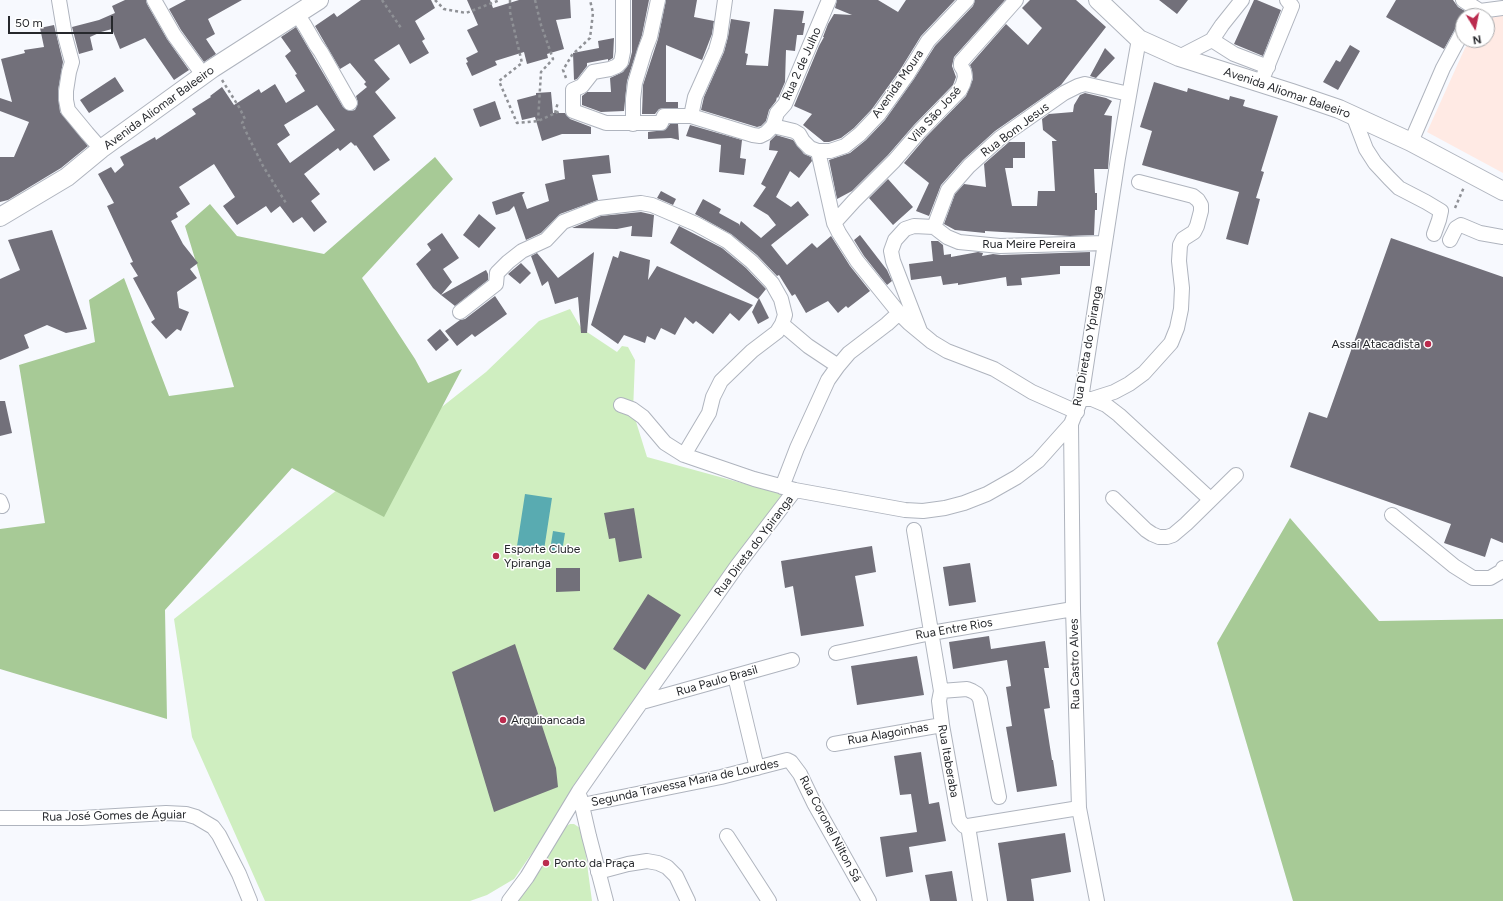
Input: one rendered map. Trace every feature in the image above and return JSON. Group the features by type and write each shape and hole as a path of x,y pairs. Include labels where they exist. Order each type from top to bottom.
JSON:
{"main road":[{"name":"Avenida Aliomar Baleeiro","path":"0,217 67,177 101,149 208,72 318,0"},
{"name":"Avenida Aliomar Baleeiro","path":"1098,0 1139,39 1179,57 1264,75 1411,142 1503,191"}],"street":[{"path":"58,0 72,62 66,91 68,110 86,134 101,149"},
{"path":"154,0 174,35 208,72"},
{"path":"624,0 623,52 621,62 617,66 610,69 593,72 582,86 573,90 573,111 606,123 661,123 664,116 691,116 753,136 760,136 766,133 773,126 794,131 799,134 810,148 818,152 834,223 845,244 899,313 921,334 932,342 948,351 994,369 1074,418"},
{"path":"633,124 633,99 635,83 650,37 658,0"},
{"path":"691,116 695,97 716,50 720,36 725,0"},
{"name":"Rua 2 de Julho","path":"773,126 777,113 785,104 829,0"},
{"name":"Avenida Moura","path":"818,152 845,146 860,134 879,114 907,75 928,41 967,0"},
{"name":"Vila São José","path":"834,223 894,161 927,123 960,90 965,77 961,62 1016,0"},
{"path":"1179,57 1212,40 1225,20 1242,0"},
{"path":"1212,40 1264,75 1292,6 1287,0"},
{"path":"1464,0 1473,8"},
{"path":"297,14 350,103"},
{"name":"Rua Direta do Ypiranga","path":"509,901 580,798 642,702 788,489 905,510 923,511 945,508 964,503 986,494 1017,476 1038,461 1074,418 1087,399 1105,243 1139,39"},
{"path":"1411,142 1439,75 1455,46"},
{"name":"Rua Bom Jesus","path":"934,227 948,190 968,166 1000,138 1064,93 1085,84 1129,94"},
{"path":"1353,115 1366,150 1389,178 1399,188 1426,202 1441,212 1434,234"},
{"path":"1087,399 1114,392 1129,384 1144,373 1171,343 1178,328 1182,309 1182,288 1179,261 1180,245 1183,239 1194,232 1201,211 1201,205 1193,196 1138,182"},
{"path":"0,206 32,199"},
{"path":"460,312 496,284 497,273 522,251 546,240 564,222 599,208 641,203 652,205 672,212 727,242 752,262 772,283 781,299 785,315 777,332 752,351 721,381 712,397 709,413 684,456"},
{"path":"1450,240 1456,228 1461,225 1480,233 1503,237"},
{"path":"921,334 893,262 891,251 894,240 905,229 914,226 934,227"},
{"name":"Rua Meire Pereira","path":"934,227 947,237 959,242 975,244 1000,246 1038,246 1105,243"},
{"path":"621,405 632,409 643,417 665,443 684,456 754,480 788,489 797,448 828,380 849,353 899,313"},
{"path":"782,324 808,346 838,366"},
{"path":"1087,399 1106,405 1119,415 1210,500"},
{"name":"Rua Castro Alves","path":"1074,418 1073,609 1079,808 1097,901"},
{"path":"1113,498 1146,530 1159,537 1167,537 1173,535 1186,524 1236,475"},
{"path":"1392,514 1454,566 1473,578 1490,578 1502,571 1503,568"},
{"name":"Rua Itaberaba","path":"914,530 941,691 939,701 942,725 959,820 964,826 968,826 980,901"},
{"name":"Rua Entre Rios","path":"836,653 931,633 1073,609"},
{"name":"Rua Paulo Brasil","path":"642,702 792,660"},
{"path":"735,676 757,768"},
{"path":"941,691 967,689 977,694 980,699 999,796"},
{"name":"Rua Alagoinhas","path":"834,744 942,725"},
{"name":"Segunda Travessa Maria de Lourdes","path":"580,798 757,768 788,760"},
{"name":"Rua Coronel Nilton Sá","path":"788,760 800,774 814,803 869,901"},
{"path":"580,798 606,901"},
{"path":"968,826 1079,808"},
{"name":"Rua José Gomes de Águiar","path":"0,818 82,818 166,813 186,814 196,817 213,827 219,835 239,874 250,901"},
{"path":"727,836 768,901"},
{"path":"598,872 646,861 658,863 667,867 676,876 688,901"}],"path":[{"path":"382,0 401,28"},
{"path":"435,0 444,9 466,13 478,7 500,0"},
{"path":"510,0 510,12 522,63 499,81 517,123 538,121 555,113 560,98"},
{"path":"536,0 540,25 553,59 541,72 538,121"},
{"path":"566,79 563,70 572,55 590,38 593,13 590,0"},
{"path":"208,72 229,90 245,118 242,123 248,136 263,166 286,204"},
{"path":"1454,210 1470,174"}],"shaded area":[{"path":"1495,15 1503,16 1503,173 1427,132 1465,48 1495,48"}],"green space":[{"path":"435,157 453,179 362,278 415,359 428,383 462,369 384,517 292,468 165,610 167,719 0,669 0,529 45,523 19,365 95,342 89,300 124,278 169,396 234,387 185,226 210,204 237,236 324,254"},
{"name":"Esporte Clube Ypiranga","path":"570,309 581,328 617,352 622,346 628,347 635,360 633,412 647,457 782,494 514,879 487,895 470,901 265,901 192,737 174,619 486,372 539,321"},
{"path":"1290,518 1379,621 1503,619 1503,901 1293,901 1217,643"},
{"path":"570,824 574,824 580,828 583,834 592,901 515,901 563,828"}],"water":[{"path":"525,494 552,498 544,550 517,546"},
{"path":"553,531 565,533 562,552 550,550"}],"building":[{"path":"125,0 146,0 167,39 189,70 174,80 145,38 120,49 112,29 90,37 93,50 79,54 72,27 99,20 115,13 112,6"},
{"path":"186,0 242,0 208,19 215,34 206,39 216,54 204,62 181,30 169,9"},
{"path":"361,0 431,0 435,8 415,21 425,39 422,41 429,53 410,64 399,44 374,60 390,79 375,92 396,118 373,136 390,160 374,171 356,145 355,146 351,142 340,151 338,148 304,174 320,194 311,201 327,222 314,232 302,217 293,223 280,206 271,213 266,206 237,225 223,206 235,197 214,164 179,187 190,204 176,213 178,217 171,221 183,244 198,263 190,269 197,278 177,292 179,308 189,312 181,331 177,329 166,339 151,322 155,319 133,278 138,276 130,263 133,262 107,206 114,203 98,174 111,167 115,173 124,165 120,157 155,137 156,140 196,114 192,109 211,97 210,96 222,87 234,105 259,89 261,93 275,84 286,103 305,91 295,75 297,74 285,56 291,51 281,37 296,27 343,107 350,111 355,110 358,103 356,96 367,87 364,84 366,82 350,63 340,69 315,26 334,13 337,17","holes":["317,105 335,130 290,163 277,144 290,135 284,125"]},
{"path":"467,0 490,0 493,8 519,0 570,0 571,18 556,20 564,49 547,54 548,58 527,64 524,52 495,61 497,65 472,76 466,63 468,62 466,58 478,52 467,30 478,25"},
{"path":"632,0 649,0 642,35 627,81 624,111 601,112 582,105 582,96 587,92 611,92 610,78 623,72 629,64 632,52"},
{"path":"666,0 697,0 694,17 714,21 712,34 702,60 666,45 666,102 678,102 678,108 664,108 659,109 655,114 642,114 643,85 658,39"},
{"path":"837,0 878,0 898,12 906,0 955,0 921,36 900,70 872,109 854,128 841,138 824,142 803,125 812,114 794,106 824,37 828,24 834,14 852,15 835,8"},
{"path":"975,0 1005,0 954,57 952,66 956,77 953,85 914,125 888,155 852,191 837,199 829,160 850,153 866,140 885,120 935,46 973,6"},
{"path":"1030,0 1076,0 1106,27 1061,85 995,131 963,160 941,185 929,216 916,211 929,183 904,163 926,137 966,96 973,79 970,65 1006,24 1028,45 1042,28 1022,8"},
{"path":"1159,0 1188,0 1177,14"},
{"path":"1254,0 1281,10 1263,56 1234,44"},
{"path":"1396,0 1453,0 1460,8 1455,8 1455,29 1444,49 1386,17"},
{"path":"774,9 804,11 802,23 805,23 803,35 797,35 795,51 786,50 785,82 778,98 777,97 776,101 769,110 766,121 761,126 757,127 701,110 704,97 724,52 731,19 750,22 745,53 748,54 746,65 768,66"},
{"path":"54,25 63,62 58,91 60,112 88,146 61,168 8,200 0,202 0,157 14,157 29,122 0,111 0,98 12,102 1,59 25,53 24,50 44,47 40,28"},
{"path":"614,38 613,58 608,61 608,59 587,63 587,66 577,79 574,80 573,53 599,48 598,41"},
{"path":"1350,45 1360,51 1338,90 1323,82 1336,60 1340,62"},
{"path":"1105,48 1115,58 1096,78 1090,76"},
{"path":"115,77 124,91 89,113 80,100"},
{"path":"1154,82 1187,92 1188,88 1229,100 1230,96 1245,100 1243,106 1278,116 1261,171 1264,172 1256,198 1260,199 1248,245 1226,239 1239,192 1142,165 1152,131 1140,127"},
{"path":"551,92 553,113 565,113 570,119 591,127 591,134 562,134 542,141 535,117 522,120 517,100 536,95 536,93"},
{"path":"1085,93 1112,101 1104,115 1112,116 1108,169 1094,169 1095,193 1097,193 1097,210 1095,210 1094,235 1070,236 985,231 985,233 955,230 944,224 955,194 964,184 986,187 984,164 1009,142 1025,142 1025,158 1013,158 1013,168 1005,168 1012,206 1037,206 1038,191 1055,191 1052,141 1057,141 1043,130 1042,119 1049,114 1073,112 1074,105 1080,95"},
{"path":"495,101 501,119 480,127 473,109"},
{"path":"670,124 678,124 679,140 671,138 648,139 648,132 665,130"},
{"path":"690,125 742,140 740,158 746,159 744,175 719,172 721,145 686,136"},
{"path":"776,135 793,140 804,154 811,157 812,161 799,178 790,171 776,197 791,207 798,201 809,215 771,245 787,265 812,243 817,248 831,236 850,266 870,291 848,308 846,306 838,313 828,301 806,313 795,294 792,296 779,275 777,276 757,255 731,234 695,214 703,199 721,209 719,213 739,224 739,226 741,221 761,238 776,225 768,215 753,206 766,187 761,184 778,151 769,150 770,141"},
{"path":"609,155 611,173 592,175 598,200 560,214 541,233 526,240 514,206 509,211 496,215 492,202 521,192 525,192 522,195 527,209 549,201 545,184 565,179 563,160"},
{"path":"888,179 913,207 893,225 869,198"},
{"path":"661,191 676,199 673,205 657,198"},
{"path":"641,212 654,215 652,237 631,236 632,226 617,229 572,228 601,216"},
{"path":"479,214 496,228 479,248 463,235"},
{"path":"679,226 722,248 746,268 766,289 758,299 670,243"},
{"path":"52,230 87,329 66,333 47,325 24,335 29,348 0,360 0,279 20,270 8,240"},
{"path":"442,233 459,258 443,269 452,282 441,295 433,288 416,264 431,250 427,244"},
{"path":"860,235 887,270 892,281 887,285 864,256 854,240"},
{"name":"Assaí Atacadista","path":"1391,238 1503,277 1503,543 1491,538 1485,557 1444,543 1451,524 1290,467 1309,412 1327,418"},
{"path":"931,241 938,241 943,245 944,255 951,254 951,257 978,252 983,253 982,256 993,254 1090,252 1090,266 1060,266 1060,274 1021,278 1022,285 1007,286 1006,277 958,285 958,283 943,285 941,276 911,280 909,264 933,261"},
{"path":"620,251 650,260 648,280 657,266 753,305 739,321 730,313 713,334 696,321 693,324 685,317 675,335 661,328 655,340 647,336 645,343 624,335 618,344 591,325 613,256 618,258"},
{"path":"594,252 587,333 581,333 578,297 555,304 548,281 542,286 531,256 537,253 558,278"},
{"path":"521,263 531,273 520,284 508,274"},
{"path":"486,270 488,280 455,306 441,295"},
{"path":"495,296 507,314 475,337 472,334 457,346 445,331 460,320 465,319"},
{"path":"759,298 769,318 758,324 752,312"},
{"path":"440,329 449,340 436,351 427,340"},
{"path":"0,401 5,401 12,433 0,436"},
{"path":"634,508 642,558 619,562 615,538 609,539 604,513"},
{"path":"872,546 876,572 855,576 864,626 801,636 793,586 785,588 781,561"},
{"path":"970,563 976,602 949,606 943,567"},
{"path":"556,568 580,568 580,591 556,592"},
{"path":"648,594 681,615 645,670 613,649"},
{"path":"989,636 991,649 1045,641 1049,668 1044,668 1050,708 1044,709 1057,786 1017,792 1006,727 1012,726 1006,687 1011,686 1007,660 953,669 949,642"},
{"name":"Arquibancada","path":"515,644 556,768 558,787 494,812 452,672"},
{"path":"917,656 924,695 857,705 851,666"},
{"path":"921,752 929,804 939,802 946,841 909,847 913,872 886,877 880,837 917,832 911,794 900,795 894,756"},
{"path":"1065,833 1071,872 1031,879 1034,901 1007,901 998,843"},
{"path":"952,871 957,901 930,901 925,875"}],"place":[{"name":"Assaí Atacadista","path":"1428,344"},
{"name":"Esporte Clube Ypiranga","path":"496,556"},
{"name":"Arquibancada","path":"503,720"},
{"name":"Ponto da Praça","path":"546,863"}]}
